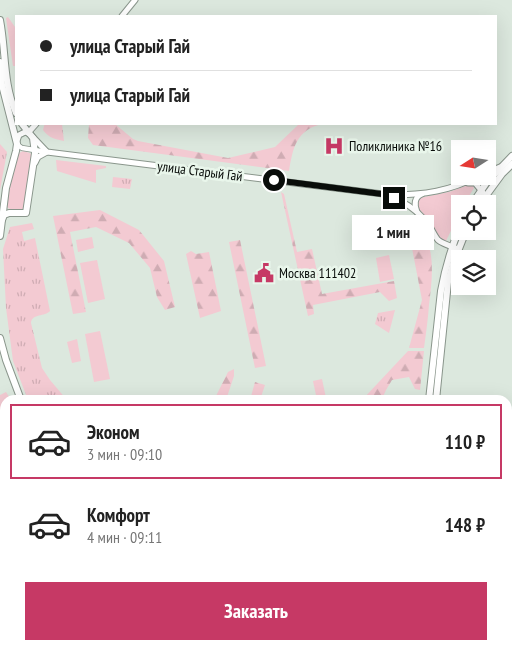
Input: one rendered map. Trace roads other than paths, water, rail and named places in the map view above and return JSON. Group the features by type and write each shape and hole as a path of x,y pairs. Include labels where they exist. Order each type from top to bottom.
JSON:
{"main road":[{"path":"0,20 4,39 7,84 15,110"},
{"path":"0,62 5,102"},
{"path":"0,89 17,141 6,188 0,236"},
{"path":"1,224 4,215 26,213 35,150 30,135 23,125"},
{"path":"482,195 502,165 512,156"},
{"path":"480,195 512,164"},
{"path":"4,204 6,210 12,213"},
{"path":"430,395 441,320 457,240"},
{"path":"455,248 460,240"},
{"path":"436,395 441,320"},
{"path":"0,338 19,395"}],"street":[{"path":"123,15 135,0"},
{"path":"34,163 47,152 30,135 21,134 17,141 19,146 24,149 30,147 32,144 30,135 35,125"},
{"name":"улица Старый Гай","path":"24,149 382,194 424,194 461,185"},
{"path":"496,168 502,165"},
{"path":"477,185 483,192"},
{"name":"улица Старый Гай","path":"382,194 402,202 419,214 429,224 438,240 455,248"},
{"path":"419,214 415,201 418,196 424,194"}],"place":[{"name":"Поликлиника №16","path":"334,146"},
{"name":"Москва 111402","path":"264,273"}]}
